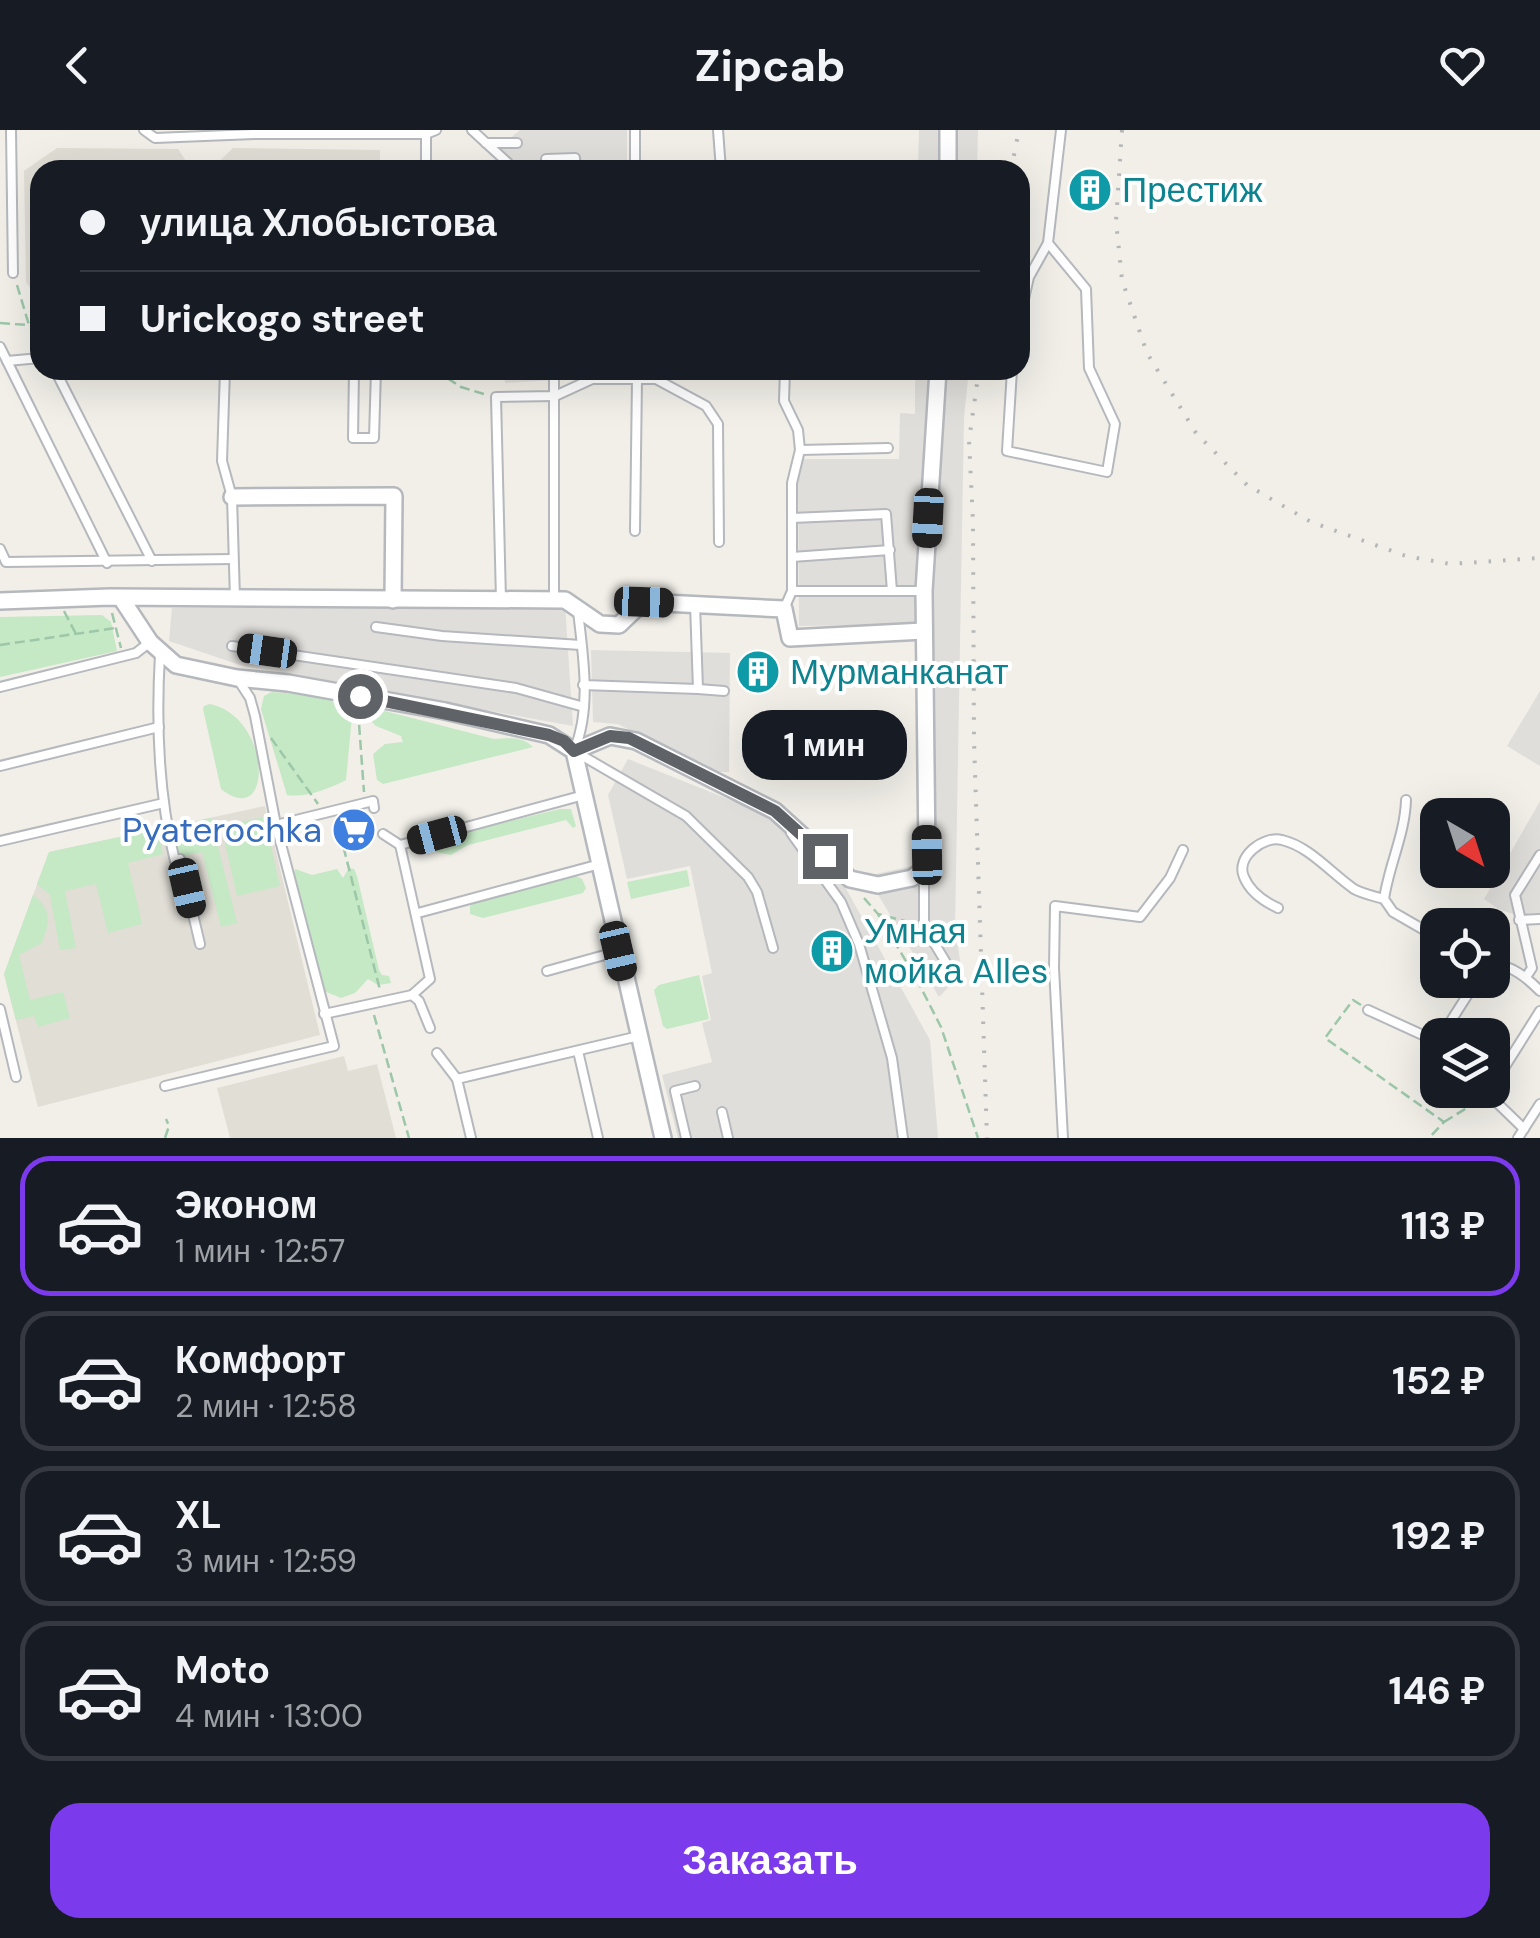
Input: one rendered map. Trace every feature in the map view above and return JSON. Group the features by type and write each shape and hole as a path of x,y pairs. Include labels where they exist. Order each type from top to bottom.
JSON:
{"street":[{"path":"948,130 948,160"},
{"path":"574,751 610,736 629,738 775,811 850,879 878,885 912,878 924,869 924,591 937,380"},
{"path":"232,497 394,496 393,600"},
{"path":"121,598 155,647 176,665 360,696 564,741 574,751 663,1138"},
{"path":"0,601 566,600 600,624 619,625 644,602 784,608 790,638 924,631"}],"lane":[{"path":"11,130 13,273"},
{"path":"144,130 155,138 253,132 426,134 436,130"},
{"path":"472,130 505,160"},
{"path":"635,130 635,160"},
{"path":"718,130 720,160"},
{"path":"1030,276 1048,243 1061,130"},
{"path":"426,134 426,160"},
{"path":"486,143 516,143"},
{"path":"546,160 575,160"},
{"path":"1011,380 1007,451 1107,472 1114,424 1089,368 1086,290 1048,243"},
{"path":"0,347 108,563"},
{"path":"7,361 30,359"},
{"path":"60,380 152,561"},
{"path":"225,380 222,462 232,497 235,599"},
{"path":"354,380 353,438 374,438 376,380"},
{"path":"554,380 554,600"},
{"path":"501,600 496,397 555,396 583,380"},
{"path":"635,531 637,380"},
{"path":"658,380 706,406 718,424 720,542"},
{"path":"784,608 792,591 792,483 800,450 798,430 784,401 785,380"},
{"path":"800,450 888,448"},
{"path":"792,518 886,514 892,591"},
{"path":"0,548 6,562 233,559"},
{"path":"792,557 890,550"},
{"path":"792,591 924,591"},
{"path":"696,604 698,690"},
{"path":"577,606 584,707 583,730 574,751 686,816 748,877 757,892 772,948"},
{"path":"376,627 442,636 581,645"},
{"path":"232,646 516,688 584,707"},
{"path":"0,686 155,647 164,803 175,860 180,859 200,944"},
{"path":"165,1086 334,1046 276,825 255,716 250,698 237,678"},
{"path":"583,685 724,691"},
{"path":"0,766 158,728"},
{"path":"400,845 584,795"},
{"path":"1384,900 1389,868 1406,822 1406,800"},
{"path":"0,841 164,803"},
{"path":"276,825 370,806"},
{"path":"775,811 840,902 859,944 892,1058 903,1138"},
{"path":"324,1014 412,995 430,979 400,845 383,834"},
{"path":"1278,908 1263,902 1243,876 1243,868 1245,858 1262,842 1280,839 1306,852 1358,891 1384,900 1393,912 1420,928"},
{"path":"1064,1138 1054,968 1055,906 1140,917 1170,878 1184,850"},
{"path":"1526,978 1532,968 1515,896 1540,855"},
{"path":"418,914 600,864"},
{"path":"924,869 924,926 948,966"},
{"path":"1518,920 1540,919"},
{"path":"547,971 618,951"},
{"path":"1510,969 1540,991"},
{"path":"412,995 419,1000 430,1028"},
{"path":"0,1009 16,1076"},
{"path":"1368,1010 1420,1034"},
{"path":"1510,1059 1540,1011"},
{"path":"457,1079 638,1036"},
{"path":"578,1051 598,1138"},
{"path":"437,1053 457,1079 471,1138"},
{"path":"686,1138 675,1091 695,1086"},
{"path":"1518,1138 1540,1104"},
{"path":"1506,1108 1524,1128"},
{"path":"722,1112 728,1138"},
{"path":"658,1118 680,1113"}],"path":[{"path":"0,324 29,325 13,273"},
{"path":"450,380 496,397"},
{"path":"508,380 509,396"},
{"path":"64,614 76,634"},
{"path":"0,645 116,628 123,656"},
{"path":"360,696 358,741 370,806"},
{"path":"255,716 330,813 383,1001"},
{"path":"850,879 878,914 941,1027 978,1138"},
{"path":"878,914 924,926"},
{"path":"1368,1010 1353,1000 1325,1038 1444,1122"},
{"path":"370,1004 409,1138"},
{"path":"1429,1138 1465,1108"},
{"path":"164,1138 166,1119"}],"shaded area":[{"path":"520,130 627,130 627,160 499,160 498,148"},
{"path":"919,130 978,130 977,160 918,160"},
{"path":"57,148 178,149 185,160 40,160"},
{"path":"233,148 380,150 380,160 220,160"},
{"path":"30,167 30,287 26,282 24,171"},
{"path":"505,380 556,380 505,383"},
{"path":"915,380 968,380 964,417 955,928 962,973 939,997 867,876 921,864 920,624 799,626 798,459 899,459 900,413 915,414"},
{"path":"565,605 573,726 243,666 169,641 172,608"},
{"path":"591,650 730,653 729,772 710,772 618,724 593,722"},
{"path":"1540,691 1540,766 1507,746"},
{"path":"628,759 770,816 844,885 930,1040 938,1138 678,1138 662,1075 712,1062 702,1023 711,1020 702,976 712,973 690,866 627,879 608,795"},
{"path":"1540,801 1540,923 1510,913 1510,908 1497,908 1484,899 1490,888 1510,888 1510,854"},
{"path":"265,806 320,1035 38,1107 4,974 49,852"},
{"path":"344,1056 348,1071 377,1064 396,1138 230,1138 217,1088"}],"green space":[{"path":"102,615 111,622 117,651 0,677 0,617"},
{"path":"272,692 326,698 352,716 346,780 309,794 287,795 261,709 264,696"},
{"path":"210,704 230,713 255,748 259,767 257,784 250,795 238,798 221,789 203,709"},
{"path":"377,709 494,739 520,739 533,747 383,784 377,780 373,754 385,744 403,742 401,736 376,726 368,718"},
{"path":"571,809 576,826 573,828 566,820 468,845 451,855 436,852 435,841 443,837"},
{"path":"264,817 280,886 237,896 221,826"},
{"path":"211,818 237,923 221,927 202,852 178,857 172,826"},
{"path":"157,829 163,854 128,863 142,924 108,933 96,884 65,891 76,948 60,950 50,895 37,884 49,852"},
{"path":"349,868 357,876 379,970 389,976 391,983 378,985 368,979 355,993 341,998 324,991 294,874 295,869 312,875 337,869 343,878"},
{"path":"687,870 690,886 631,899 627,882"},
{"path":"576,876 586,888 583,893 483,918 470,914 470,906 475,903"},
{"path":"33,895 44,906 48,922 42,943 19,955 30,1000 63,992 70,1018 38,1027 34,1016 16,1020 4,974"},
{"path":"699,975 709,1019 667,1029 654,990 659,985"}],"railway":[{"path":"1013,160 1019,130"},
{"path":"1122,130 1116,221 1122,280 1147,353 1196,433 1247,485 1311,522 1406,556 1450,564 1540,558"},
{"path":"978,380 969,440 987,1138"}],"place":[{"name":"Престиж","path":"1090,190"},
{"name":"Мурманканат","path":"758,672"},
{"name":"Pyaterochka","path":"354,830"},
{"name":"Умная мойка Alles","path":"832,951"}],"route":[{"path":"360,696 549,735 564,741 574,751 610,736 629,738 775,811 825,856"}]}
